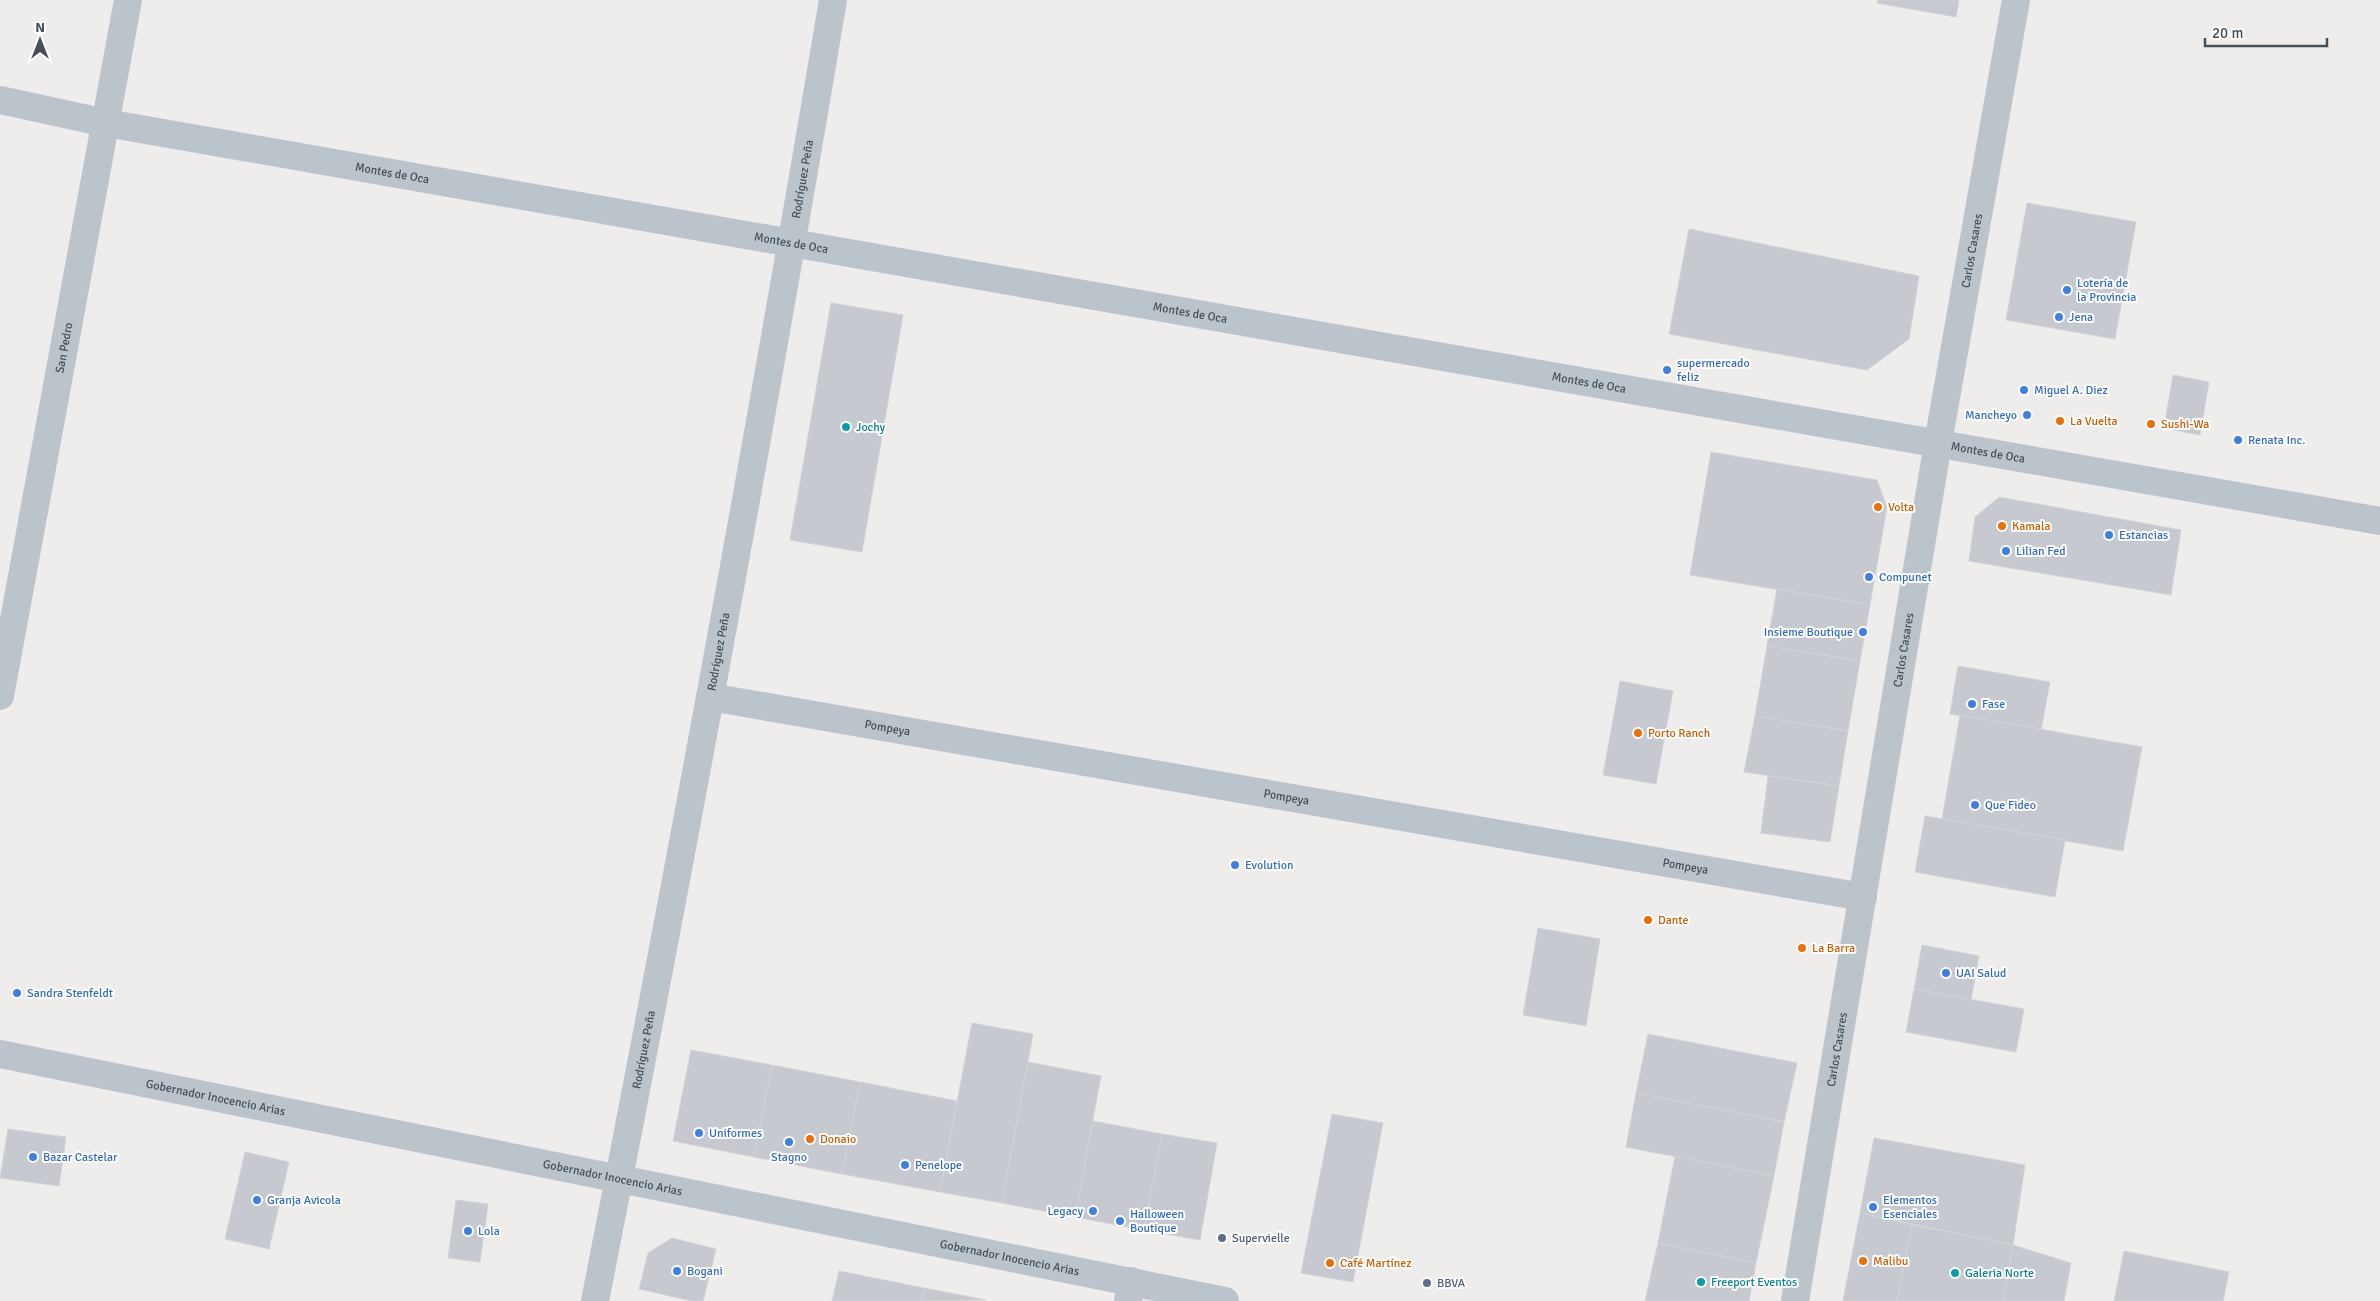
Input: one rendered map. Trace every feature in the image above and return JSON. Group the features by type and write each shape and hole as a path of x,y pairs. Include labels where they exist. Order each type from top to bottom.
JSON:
{"street":[{"name":"San Pedro","path":"0,696 128,0"},
{"name":"Rodríguez Peña","path":"595,1301 710,697 792,242 833,0"},
{"name":"Carlos Casares","path":"1795,1301 1938,443 2016,0"},
{"name":"Montes de Oca","path":"0,100 106,123 2380,521"},
{"name":"Pompeya","path":"710,697 1863,897"},
{"name":"Gobernador Inocencio Arias","path":"0,1054 619,1180 1130,1291 1225,1301"}],"building":[{"path":"1878,0 1959,0 1956,17 1877,3"},
{"path":"2027,203 2136,222 2115,339 2006,320"},
{"path":"1689,229 1919,276 1909,339 1867,370 1669,334"},
{"name":"Jochy","path":"831,303 903,315 862,552 790,540"},
{"path":"2173,375 2209,382 2200,435 2164,428"},
{"path":"1711,452 1877,480 1887,507 1870,605 1690,575"},
{"path":"1999,497 2181,530 2171,595 1969,561 1975,517"},
{"path":"1777,589 1870,605 1860,661 1767,646"},
{"path":"1767,646 1860,661 1848,731 1755,716"},
{"path":"1958,666 2050,682 2041,730 1950,714"},
{"name":"Porto Ranch","path":"1620,681 1673,691 1656,784 1603,775"},
{"path":"1960,715 2142,747 2123,851 1942,819"},
{"path":"1755,716 1848,731 1839,786 1744,772"},
{"path":"1768,776 1839,786 1830,842 1761,833"},
{"path":"1925,816 2065,840 2055,897 1915,872"},
{"path":"1538,928 1600,939 1586,1026 1523,1015"},
{"name":"UAI Salud","path":"1922,945 1979,956 1971,1000 1914,989"},
{"path":"1914,989 2024,1009 2016,1052 1906,1032"},
{"path":"972,1023 1033,1034 1002,1203 940,1192"},
{"path":"1648,1034 1797,1063 1784,1122 1636,1093"},
{"path":"691,1050 772,1065 754,1157 673,1141"},
{"path":"1028,1062 1101,1076 1075,1217 1002,1203"},
{"path":"772,1065 860,1082 842,1174 754,1157"},
{"path":"860,1082 957,1101 940,1192 842,1174"},
{"path":"1636,1093 1784,1122 1774,1176 1626,1147"},
{"path":"1332,1114 1383,1123 1353,1282 1301,1273"},
{"path":"1093,1121 1162,1134 1144,1230 1075,1217"},
{"name":"Bazar Castelar","path":"8,1129 66,1137 59,1186 0,1178"},
{"path":"1162,1134 1217,1143 1200,1240 1144,1230"},
{"path":"1874,1138 2025,1165 2013,1245 1860,1213"},
{"name":"Granja Avicola","path":"245,1152 289,1162 269,1249 225,1239"},
{"path":"1675,1156 1774,1176 1756,1263 1658,1243"},
{"name":"Lola","path":"456,1200 488,1204 480,1262 448,1258"},
{"path":"1860,1213 1912,1225 1897,1301 1843,1301"},
{"name":"Galeria Norte","path":"1912,1225 2013,1245 2003,1301 1897,1301"},
{"name":"Bogani","path":"672,1238 716,1249 703,1301 692,1301 639,1289 648,1253"},
{"name":"Freeport Eventos","path":"1658,1243 1756,1263 1749,1301 1645,1301"},
{"path":"2013,1245 2071,1263 2064,1301 2003,1301"},
{"path":"2124,1251 2229,1272 2223,1301 2114,1301"},
{"path":"839,1271 924,1288 921,1301 832,1301"},
{"path":"924,1288 986,1300 921,1301"}],"place":[{"name":"Lotería de la Provincia","path":"2067,290"},
{"name":"Jena","path":"2059,317"},
{"name":"supermercado feliz","path":"1667,370"},
{"name":"Miguel A. Diez","path":"2024,390"},
{"name":"Mancheyo","path":"2027,415"},
{"name":"La Vuelta","path":"2060,421"},
{"name":"Sushi-Wa","path":"2151,424"},
{"name":"Jochy","path":"846,427"},
{"name":"Renata Inc.","path":"2238,440"},
{"name":"Volta","path":"1878,507"},
{"name":"Kamala","path":"2002,526"},
{"name":"Estancias","path":"2109,535"},
{"name":"Lilian Fed","path":"2006,551"},
{"name":"Compunet","path":"1869,577"},
{"name":"Insieme Boutique","path":"1863,632"},
{"name":"Fase","path":"1972,704"},
{"name":"Porto Ranch","path":"1638,733"},
{"name":"Que Fideo","path":"1975,805"},
{"name":"Evolution","path":"1235,865"},
{"name":"Dante","path":"1648,920"},
{"name":"La Barra","path":"1802,948"},
{"name":"UAI Salud","path":"1946,973"},
{"name":"Sandra Stenfeldt","path":"17,993"},
{"name":"Uniformes","path":"699,1133"},
{"name":"Donaio","path":"810,1139"},
{"name":"Stagno","path":"789,1142"},
{"name":"Bazar Castelar","path":"33,1157"},
{"name":"Penelope","path":"905,1165"},
{"name":"Granja Avicola","path":"257,1200"},
{"name":"Elementos Esenciales","path":"1873,1207"},
{"name":"Legacy","path":"1093,1211"},
{"name":"Halloween Boutique","path":"1120,1221"},
{"name":"Lola","path":"468,1231"},
{"name":"Supervielle","path":"1222,1238"},
{"name":"Malibu","path":"1863,1261"},
{"name":"Café Martínez","path":"1330,1263"},
{"name":"Bogani","path":"677,1271"},
{"name":"Galeria Norte","path":"1955,1273"},
{"name":"Freeport Eventos","path":"1701,1282"},
{"name":"BBVA","path":"1427,1283"}]}
